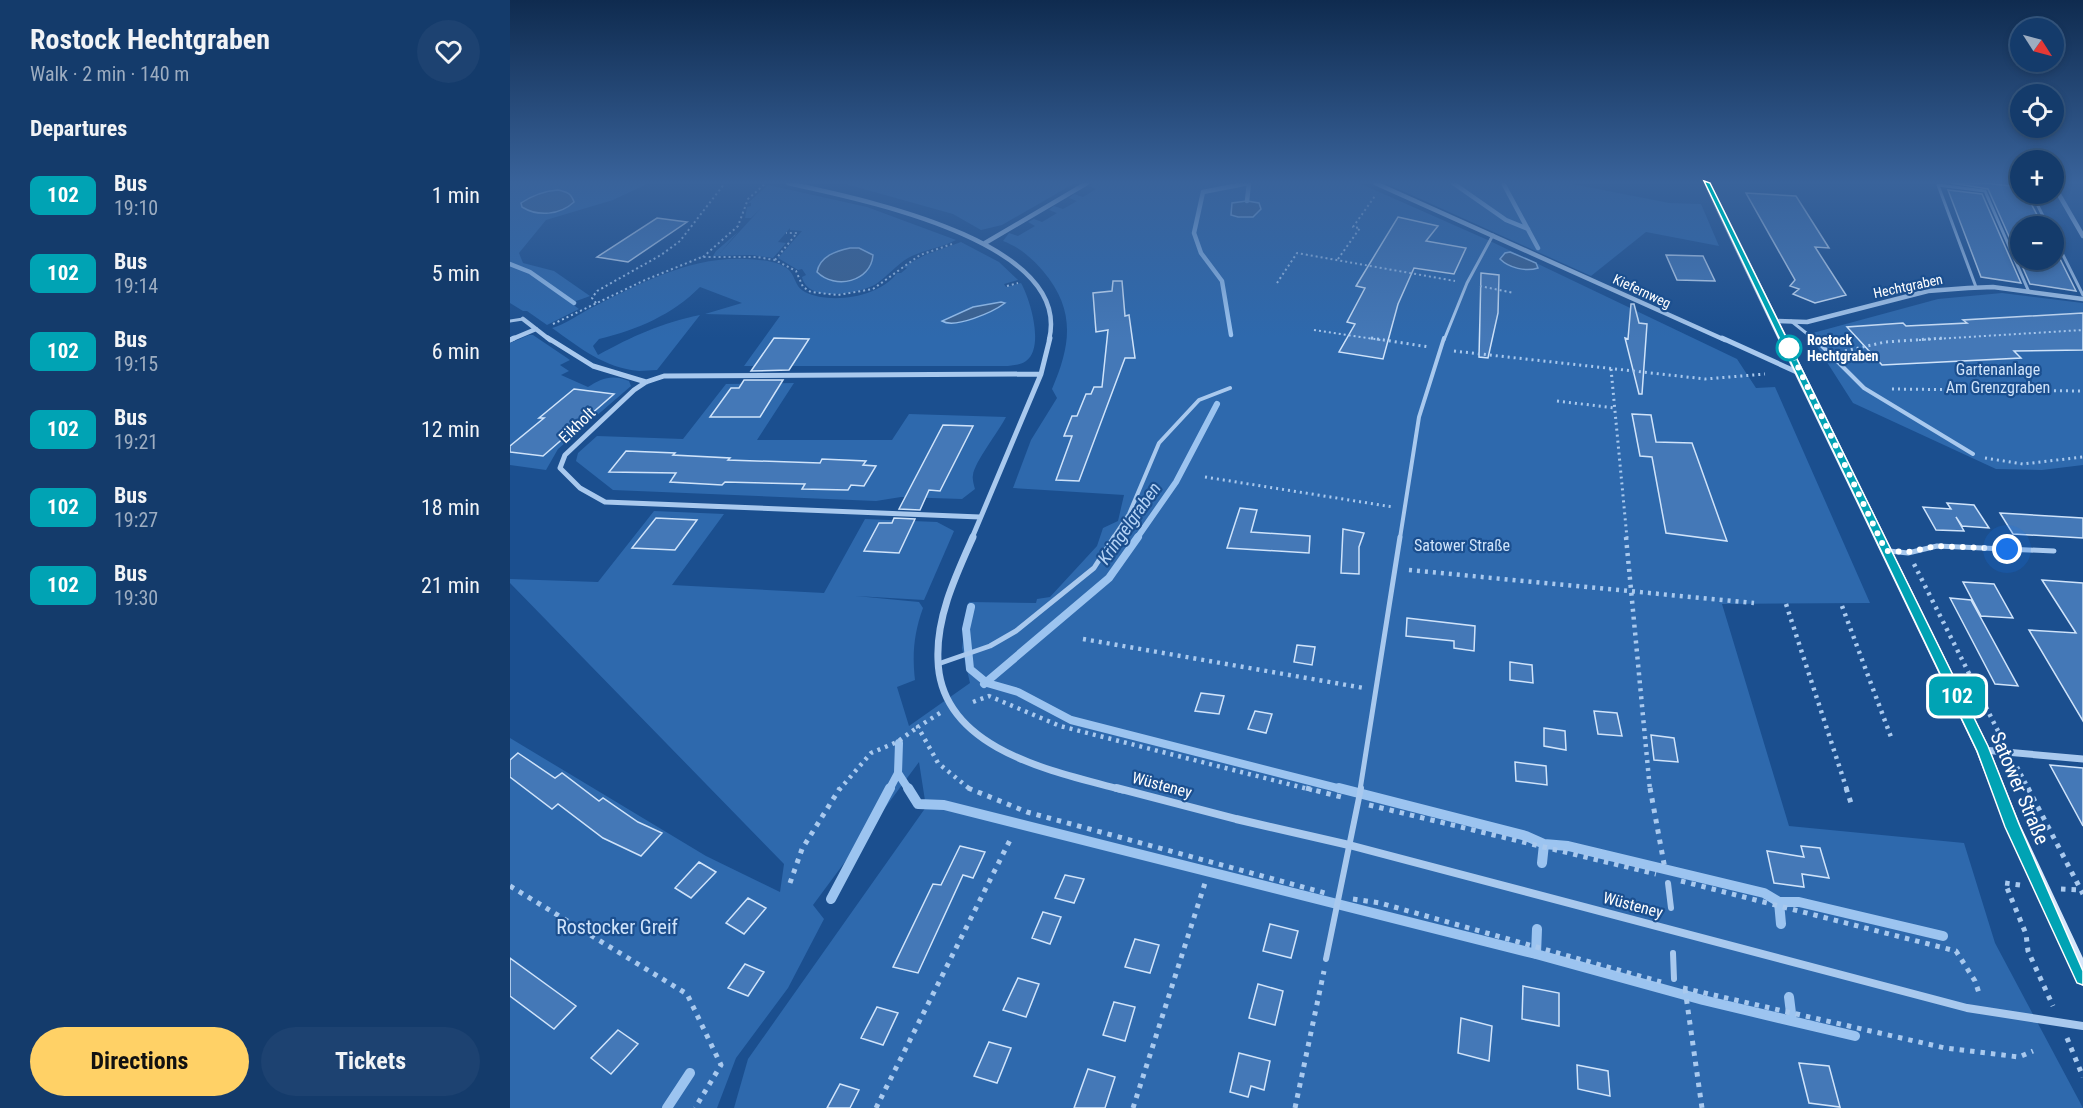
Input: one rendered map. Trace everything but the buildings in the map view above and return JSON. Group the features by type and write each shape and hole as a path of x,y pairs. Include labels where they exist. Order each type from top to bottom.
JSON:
{"main road":[{"name":"Satower Straße","path":"1732,235 1983,750 2013,827 2083,977"}],"street":[{"name":"Wüsteney","path":"962,235 985,243 1018,264 1044,298 1050,313 1051,333 1041,374 951,588 941,625 938,664 941,682 961,718 980,736 1018,759 1041,768 1249,824 1348,845 1967,1008 2083,1026"},
{"path":"985,243 999,235"},
{"name":"Kiefernweg","path":"1493,235 1802,375"},
{"name":"Hechtgraben","path":"1775,321 1807,322 1928,291 1976,287 2083,297"},
{"path":"523,319 593,367 634,376 646,382"},
{"path":"510,340 538,330"},
{"name":"Eikholt","path":"980,517 605,502 589,496 575,485 560,468 565,455 634,390 646,382 664,376 1041,374"},
{"path":"1983,750 2083,759"}],"lane":[{"path":"1326,959 1366,762 1396,569 1402,508 1419,417 1440,349 1467,283 1493,235"},
{"path":"1957,235 1976,287"},
{"path":"2004,235 2030,292"},
{"path":"2064,258 2083,297"},
{"path":"510,321 523,319"},
{"path":"1791,321 1809,334 1864,388 1973,454"},
{"path":"938,664 990,646 1016,631 1094,568 1129,514 1159,443 1199,400 1230,388"},
{"path":"1886,551 1908,552 1937,546 2054,551"},
{"path":"1668,883 1671,908"},
{"path":"1673,953 1674,979"}],"path":[{"path":"596,303 592,298 597,291 661,255 685,235"},
{"path":"538,330 702,257 728,235"},
{"path":"775,260 796,235"},
{"path":"1338,259 1355,235"},
{"path":"702,257 757,257 775,260 796,271 803,287 811,292 838,295 873,289 920,255 955,243"},
{"path":"1276,283 1297,253 1514,293"},
{"path":"1008,286 1018,283"},
{"path":"1314,330 1440,349 1705,379 1769,373 1769,361"},
{"path":"1831,355 1885,342 2083,330"},
{"path":"1611,369 1649,782 1665,869"},
{"path":"1864,388 2083,391"},
{"path":"1557,401 1615,408"},
{"path":"1973,454 2023,464 2083,457"},
{"path":"1205,477 1402,508"},
{"path":"1396,569 1754,603"},
{"path":"1786,604 1852,806"},
{"path":"1842,606 1891,737"},
{"path":"1083,639 1376,691"},
{"path":"973,702 989,696 1060,726 1358,796 1547,849"},
{"path":"790,884 802,849 833,796 871,753 897,742 953,705"},
{"path":"918,727 938,763 969,789 1027,812 1338,901 1380,903 1536,947"},
{"path":"2009,752 2083,894"},
{"path":"876,1108 1010,840"},
{"path":"1133,1108 1205,883"},
{"path":"2005,883 2026,934 2028,951 2083,1077"},
{"path":"510,886 687,994 721,1065 695,1108"},
{"path":"1776,906 1956,951 1975,981 1984,1011"},
{"path":"1295,1108 1326,959"},
{"path":"1686,993 1702,1108"},
{"path":"1788,1012 1945,1048 2019,1057 2033,1051"}],"green space":[{"path":"510,235 534,235 519,253 523,263 554,271 590,296 571,303 579,309 547,325 527,311 510,303"},
{"path":"736,235 720,253 737,235 784,235 778,242 786,243 773,258 752,255 713,256"},
{"path":"799,235 942,235 956,240 908,258 868,288 846,293 823,293 813,290 806,285 802,277 806,275 802,269 798,270 778,258"},
{"name":"Rostocker Greif","path":"1008,235 1476,235 1737,359 1756,388 1775,387 1870,603 1722,604 1789,826 1964,843 1995,943 2083,1108 734,1108 748,1059 926,807 919,762 813,905 824,919 788,988 736,1058 717,1108 510,1108 510,738 706,856 780,892 784,864 510,583 510,579 598,582 654,511 724,514 672,585 824,593 865,519 937,522 954,531 924,600 856,596 919,602 923,608 914,644 915,680 897,687 909,726 970,683 962,648 969,602 1036,603 1037,599 1050,597 1097,546 1103,528 1118,521 1124,495 1013,488 1031,440 1057,398 1052,389 1063,357 1067,328 1061,300 1054,285 1030,257 1003,241"},
{"path":"1500,235 1643,235 1591,276"},
{"path":"1660,235 1714,235 1719,246"},
{"path":"961,242 999,262 1018,280 1004,284 1006,287 1021,283 1032,311 1035,334 1032,354 1026,361 1008,366 744,366 780,316 705,314 742,303 700,287 666,313 640,326 599,339 593,346 598,355 648,331 700,315 657,370 639,371 614,366 592,356 552,328 647,281 705,262 746,259 778,263 788,269 798,286 805,292 828,298 841,298 879,288 907,268 903,267 925,255"},
{"name":"Gartenanlage Am Grenzgraben","path":"2002,293 2083,303 2083,465 2042,470 1996,469 1853,403 1809,334 1938,299"},
{"path":"533,335 570,360 560,365 569,371 561,375 588,387 612,377 629,381 631,386 558,449 546,470 510,465 510,343"},
{"path":"794,383 757,440 892,440 909,414 1006,417 974,470 975,489 962,499 901,497 876,501 613,490 576,461 578,453 597,436 683,439 726,384"}],"shaded area":[{"path":"850,248 859,248 873,255 866,272 859,277 842,282 824,278 817,272 825,258"},
{"path":"1510,252 1536,263 1538,268 1528,270 1508,265 1500,259 1505,253"},
{"path":"1005,303 974,318 956,323 942,321 973,307"}],"waterway":[{"name":"Kringelgraben","path":"1195,235 1201,253 1222,281 1231,335"},
{"path":"1531,235 1538,248"},
{"path":"510,264 530,272 574,303"},
{"name":"Kringelgraben","path":"1137,538 1176,482 1217,404"},
{"name":"Kringelgraben","path":"986,682 1109,578 1138,537"},
{"path":"971,607 966,629 970,669 986,682"},
{"path":"986,682 1018,692 1071,720 1345,790"},
{"name":"Kringelgraben","path":"898,773 899,743"},
{"name":"Kringelgraben","path":"889,790 898,773"},
{"path":"898,773 909,790"},
{"name":"Kringelgraben","path":"831,899 890,788"},
{"path":"908,788 918,804 944,805 1536,954"},
{"path":"1339,788 1526,836 1544,844"},
{"path":"1542,863 1544,844"},
{"path":"1544,844 1568,846 1764,893 1779,902"},
{"path":"1779,902 1799,902 1943,936"},
{"path":"1779,902 1781,924"},
{"path":"1536,954 1537,929"},
{"path":"1536,954 1703,1000 1855,1036"},
{"path":"1789,997 1792,1021"},
{"name":"Kringelgraben","path":"667,1108 690,1073"}],"bus line":[{"name":"102","path":"1733,235 1983,750 2013,827 2083,977"}],"place":[{"name":"Rostock Hechtgraben","path":"1789,348"}],"route":[{"path":"1789,348 1886,551 1908,552 1937,546 2007,549"}]}
